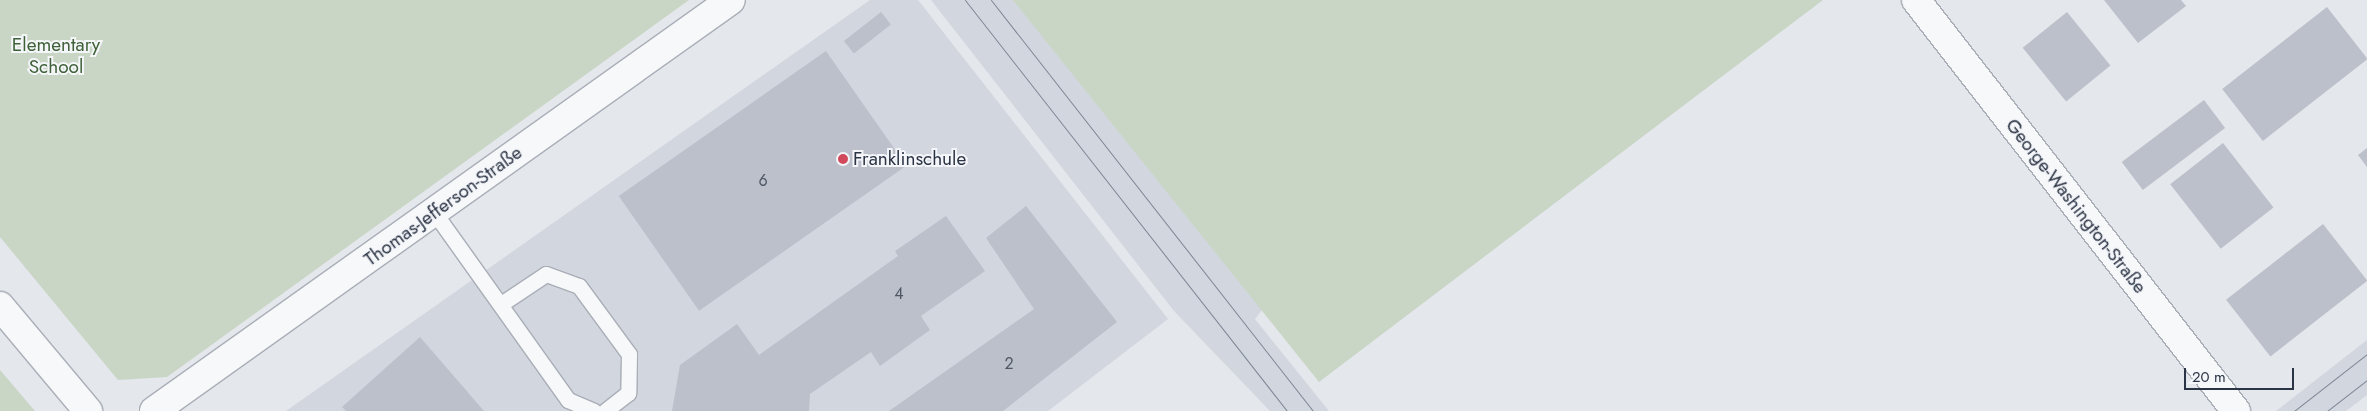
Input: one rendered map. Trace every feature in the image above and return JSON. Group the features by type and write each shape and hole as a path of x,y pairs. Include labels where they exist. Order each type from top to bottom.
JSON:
{"street":[{"name":"Thomas-Jefferson-Straße","path":"154,411 731,0"},
{"name":"George-Washington-Straße","path":"1916,0 2236,411"},
{"path":"0,306 88,411"}],"lane":[{"path":"434,212 568,400 594,411"},
{"path":"500,304 546,274 578,286 629,354 628,392 605,411"}],"shaded area":[{"name":"Franklinschule","path":"870,0 918,0 1168,319 1048,411 286,411"},
{"path":"931,0 1021,0 1266,305 1255,319 1329,411 1270,411 1174,311"},
{"path":"2367,340 2367,395 2346,411 2276,411"}],"green space":[{"name":"Elementary School","path":"0,0 689,0 167,377 118,380 0,237"},
{"path":"1013,0 1823,0 1319,382"},
{"path":"0,370 35,411 0,411"}],"building":[{"path":"2104,0 2181,0 2186,6 2138,43"},
{"path":"2327,7 2367,60 2263,141 2222,89"},
{"path":"881,12 891,25 854,54 844,41"},
{"path":"2067,12 2110,66 2066,101 2023,48"},
{"path":"826,51 906,166 699,311 619,196"},
{"path":"2204,100 2225,128 2143,190 2122,162"},
{"path":"2223,143 2273,208 2221,249 2170,184"},
{"path":"2367,148 2367,167 2358,155"},
{"path":"1026,206 1117,322 1003,411 889,411 1034,309 986,238"},
{"path":"946,216 985,271 921,316 930,330 880,366 871,352 810,394 809,411 672,411 680,365 737,324 759,355 898,256 895,251"},
{"path":"2323,224 2367,281 2270,356 2226,300"},
{"path":"420,337 484,411 346,411 342,407"}],"tram line":[{"path":"965,0 1287,411"},
{"path":"991,0 1313,411"},
{"path":"2294,411 2367,354"},
{"path":"2327,411 2367,380"}],"place":[{"name":"Franklinschule","path":"843,159"}]}
